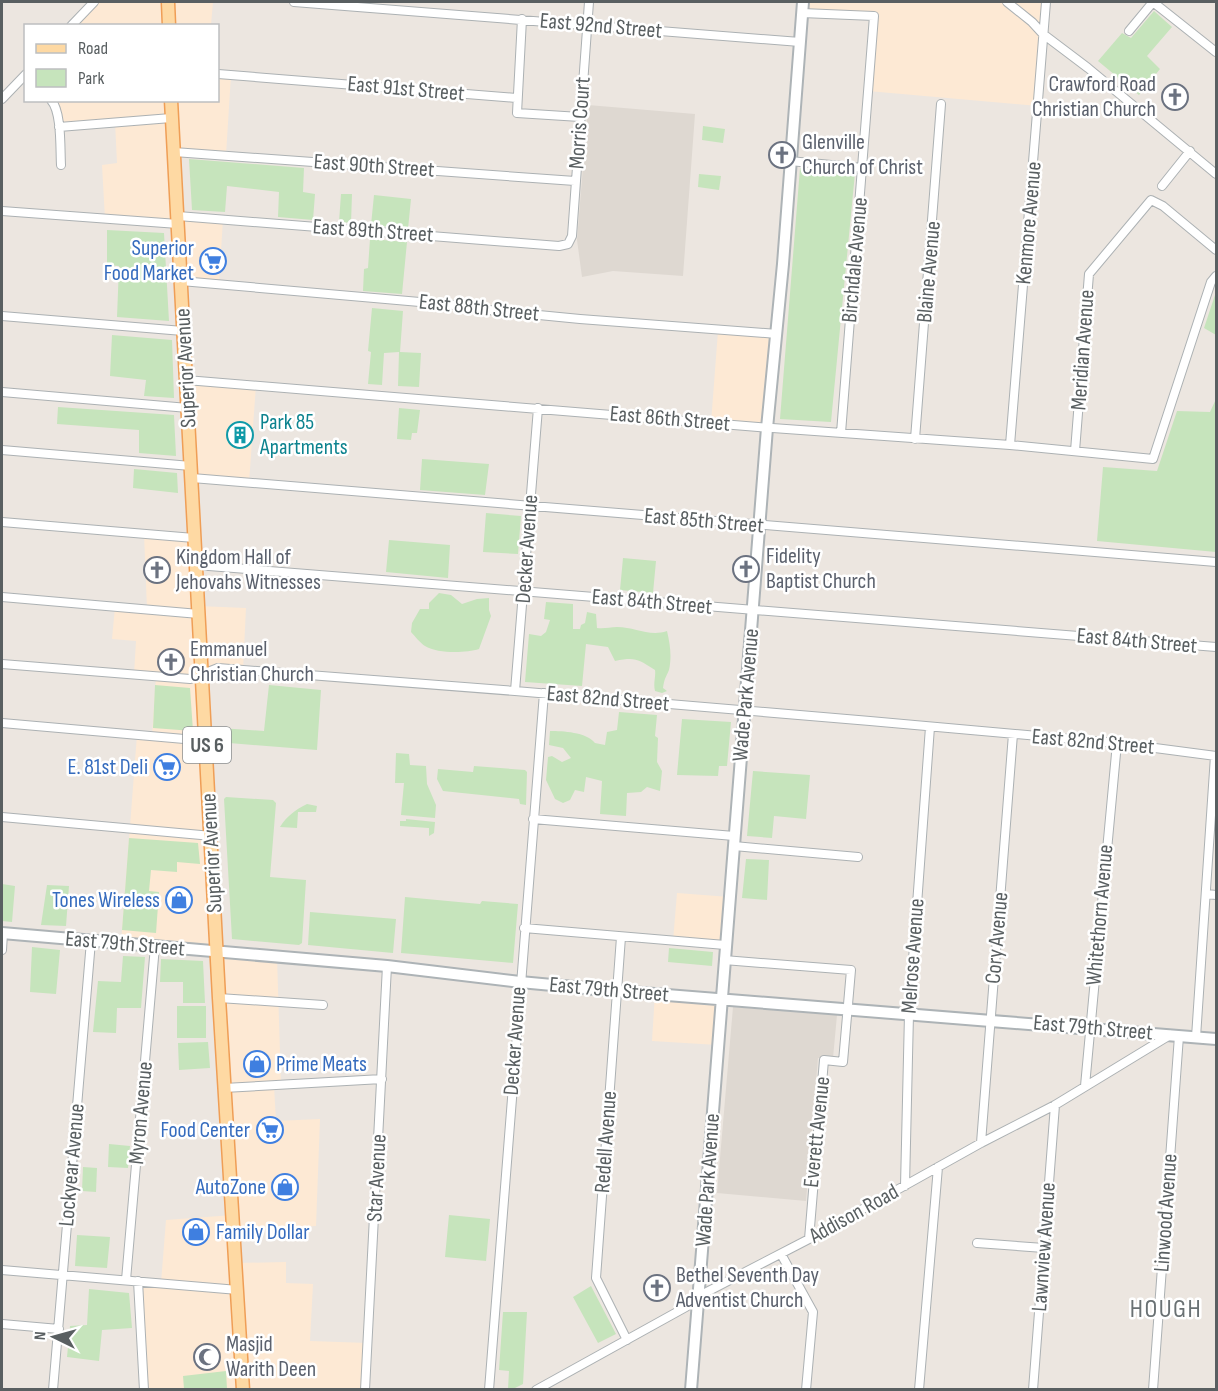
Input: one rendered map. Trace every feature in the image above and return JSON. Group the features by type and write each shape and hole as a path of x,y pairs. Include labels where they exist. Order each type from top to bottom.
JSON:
{"main road":[{"path":"168,2 169,24"},
{"name":"Superior Avenue","path":"171,102 224,1088 243,1389"}],"street":[{"path":"73,24 94,2"},
{"name":"East 92nd Street","path":"294,2 800,42"},
{"name":"Morris Court","path":"568,244 572,236 589,2"},
{"path":"1007,2 1043,34 1216,174"},
{"name":"Kenmore Avenue","path":"1010,445 1046,2"},
{"path":"1129,31 1154,2 1216,52"},
{"name":"Birchdale Avenue","path":"802,7 874,16 841,433"},
{"name":"Wade Park Avenue","path":"691,1389 802,7"},
{"path":"522,20 516,98 517,113 580,117"},
{"name":"East 91st Street","path":"219,74 516,98"},
{"path":"2,99 24,76"},
{"path":"53,102 59,127 61,165"},
{"name":"Blaine Avenue","path":"915,439 941,104"},
{"path":"59,127 171,118"},
{"path":"1162,186 1190,151"},
{"name":"East 90th Street","path":"174,152 575,181"},
{"path":"790,161 862,168"},
{"name":"Meridian Avenue","path":"1075,451 1089,274 1151,200 1163,206 1216,250"},
{"name":"East 89th Street","path":"2,211 178,220 559,246 568,244"},
{"name":"East 86th Street","path":"186,380 768,428 1010,445 1153,459 1211,282 1216,276"},
{"name":"East 88th Street","path":"181,281 454,304 458,307 591,320 777,334"},
{"path":"2,316 183,331"},
{"path":"2,392 188,408"},
{"name":"Decker Avenue","path":"515,691 538,408"},
{"name":"East 85th Street","path":"2,450 530,507 1216,562"},
{"path":"2,522 194,538"},
{"name":"East 84th Street","path":"196,565 1216,647"},
{"path":"2,597 199,614"},
{"name":"East 82nd Street","path":"2,664 190,679 218,668 544,693 1117,743 1216,756"},
{"name":"Decker Avenue","path":"489,1389 544,693"},
{"path":"2,723 207,741"},
{"name":"Melrose Avenue","path":"905,1186 909,1014 930,727"},
{"name":"Cory Avenue","path":"981,1143 1013,734"},
{"name":"Whitethorn Avenue","path":"1085,1086 1117,743"},
{"path":"1196,1037 1216,756"},
{"path":"2,817 212,836"},
{"path":"533,819 858,857"},
{"path":"1207,894 1216,895"},
{"path":"524,928 725,945"},
{"path":"2,933 2,950"},
{"name":"East 79th Street","path":"2,933 387,966 617,991 990,1019 1216,1039"},
{"name":"Redell Avenue","path":"621,937 596,1278 627,1340"},
{"name":"Lockyear Avenue","path":"53,1389 91,941"},
{"name":"Myron Avenue","path":"126,1280 155,946"},
{"path":"724,960 851,970 848,1010"},
{"name":"Star Avenue","path":"365,1389 387,966"},
{"path":"219,998 323,1005"},
{"name":"Everett Avenue","path":"809,1239 824,1060 843,1062 848,1010"},
{"name":"Addison Road","path":"536,1389 687,1306 699,1296 1055,1105 1175,1035"},
{"name":"Linwood Avenue","path":"1153,1389 1175,1035"},
{"path":"224,1088 382,1079"},
{"name":"Lawnview Avenue","path":"1033,1389 1055,1105"},
{"path":"919,1389 938,1167"},
{"path":"976,1244 1044,1248"},
{"path":"781,1254 813,1312 806,1389"},
{"path":"2,1270 238,1290"},
{"path":"138,1281 144,1389"},
{"path":"2,1324 59,1329"}],"shaded area":[{"path":"94,2 213,2 211,24 73,24"},
{"path":"803,2 1046,2 1038,106 868,91 874,16 802,13"},
{"path":"219,74 231,75 226,155 174,152 178,216 223,219 219,284 181,281 178,224 105,219 102,165 117,163 115,122 59,127 52,102 219,102"},
{"path":"588,105 695,114 683,276 613,271 582,277 577,240"},
{"path":"718,331 777,334 767,428 711,423"},
{"path":"186,380 256,385 249,483 192,478"},
{"path":"144,534 194,538 198,606 246,608 243,670 215,668 202,674 217,951 277,957 281,1085 274,1086 276,1121 320,1119 316,1226 234,1231 237,1263 286,1262 286,1283 313,1284 310,1341 368,1343 365,1389 144,1389 138,1281 161,1283 166,1220 233,1215 217,952 121,943 137,735 152,736 156,676 134,674 136,641 112,639 115,607 147,609"},
{"path":"677,893 730,897 725,945 673,941"},
{"path":"655,993 722,999 718,1045 652,1041"},
{"path":"733,1007 837,1015 833,1058 818,1058 806,1201 717,1193"}],"green space":[{"path":"1154,11 1172,27 1147,56 1160,69 1139,95 1098,61 1122,33 1131,38"},
{"path":"703,126 725,129 723,143 702,140"},
{"path":"189,159 304,168 303,192 315,194 313,220 278,217 279,192 227,186 225,212 192,210"},
{"path":"800,168 855,173 831,422 780,419"},
{"path":"699,174 721,176 719,190 698,187"},
{"path":"341,194 352,194 351,223 339,222"},
{"path":"374,195 411,199 408,229 371,225"},
{"path":"107,230 164,233 169,321 117,317 119,266 107,265"},
{"path":"370,239 407,242 402,294 363,291 364,269 368,268"},
{"path":"1216,292 1216,335 1204,328"},
{"path":"372,308 403,311 400,352 421,353 419,387 398,386 399,352 384,353 382,385 368,384"},
{"path":"112,335 172,340 174,398 144,396 146,380 110,376"},
{"path":"1216,399 1216,552 1097,541 1103,467 1157,471 1177,411 1210,412"},
{"path":"58,407 174,415 176,456 139,453 139,430 57,424"},
{"path":"399,408 420,410 417,433 412,433 411,440 397,439"},
{"path":"422,459 489,464 485,495 420,490"},
{"path":"134,469 177,473 178,493 133,488"},
{"path":"486,513 521,516 518,554 483,552"},
{"path":"389,540 450,545 448,578 386,572"},
{"path":"623,558 656,561 653,593 620,590"},
{"path":"439,593 451,595 462,604 489,598 491,616 479,649 444,652 431,649 423,645 411,632 412,623 420,609 429,609 429,603"},
{"path":"546,602 573,604 573,629 580,629 585,623 587,612 596,614 597,628 624,627 654,633 667,631 670,660 663,688 667,691 662,693 655,691 655,670 644,663 632,659 615,661 608,647 586,644 582,686 525,682 529,634 541,636 546,632 550,620 544,619"},
{"path":"155,685 190,688 193,731 153,728"},
{"path":"269,685 321,690 317,750 229,743 229,751 221,750 220,728 264,731"},
{"path":"619,712 657,715 655,736 658,738 657,762 662,771 660,791 647,787 641,792 627,793 626,816 600,814 602,781 586,777 584,792 575,790 570,800 563,803 555,799 546,780 548,757 552,756 562,762 571,758 563,748 549,745 550,731 580,734 595,743 605,745 607,732 617,730"},
{"path":"682,719 731,722 727,766 719,766 718,776 677,775"},
{"path":"396,753 409,754 410,765 426,766 427,784 436,805 435,818 401,815 404,783 395,783"},
{"path":"474,766 525,770 527,772 526,805 520,804 519,799 443,791 437,779 438,769 473,772"},
{"path":"753,771 810,775 806,819 774,816 772,838 747,836"},
{"path":"226,797 273,800 276,803 270,877 306,880 302,943 299,945 232,939 224,799"},
{"path":"307,804 317,806 316,812 298,812 297,828 280,827 292,814"},
{"path":"406,819 435,822 434,833 429,836 429,828 400,826 400,821 406,821"},
{"path":"129,838 198,843 200,864 177,862 177,872 151,870 149,891 159,892 156,933 122,930"},
{"path":"746,859 769,860 767,900 742,898"},
{"path":"2,884 15,886 12,922 2,921"},
{"path":"47,885 69,886 66,926 41,925"},
{"path":"405,897 480,904 482,901 518,904 513,963 401,953"},
{"path":"310,912 396,919 393,953 308,945"},
{"path":"32,947 60,950 56,994 30,992"},
{"path":"669,948 713,952 712,966 668,962"},
{"path":"123,956 145,957 141,1008 117,1008 116,1033 93,1032 98,981 121,982"},
{"path":"161,959 203,961 205,1003 183,1003 183,982 160,982"},
{"path":"177,1006 206,1006 206,1038 177,1038"},
{"path":"208,1042 210,1068 179,1070 178,1043"},
{"path":"109,1144 130,1146 128,1168 108,1167"},
{"path":"83,1167 97,1168 96,1192 82,1191"},
{"path":"449,1215 490,1219 486,1261 445,1257"},
{"path":"77,1235 110,1237 107,1268 75,1266"},
{"path":"591,1286 616,1334 598,1343 573,1297"},
{"path":"89,1289 129,1293 132,1328 102,1330 99,1361 67,1357 70,1326 87,1325"},
{"path":"503,1312 527,1312 523,1384 513,1389 508,1389 509,1371 499,1370"},
{"path":"226,1371 227,1389 184,1389 183,1376"}],"place":[{"name":"Crawford Road Christian Church","path":"1175,97"},
{"name":"Glenville Church of Christ","path":"782,155"},
{"name":"Superior Food Market","path":"213,261"},
{"name":"Park 85 Apartments","path":"240,435"},
{"name":"Fidelity Baptist Church","path":"746,569"},
{"name":"Kingdom Hall of Jehovahs Witnesses","path":"157,570"},
{"name":"Emmanuel Christian Church","path":"171,662"},
{"name":"E. 81st Deli","path":"167,767"},
{"name":"Tones Wireless","path":"179,900"},
{"name":"Prime Meats","path":"257,1064"},
{"name":"Food Center","path":"270,1130"},
{"name":"AutoZone","path":"285,1187"},
{"name":"Family Dollar","path":"196,1232"},
{"name":"Bethel Seventh Day Adventist Church","path":"657,1288"},
{"name":"Masjid Warith Deen","path":"207,1357"}],"district":[{"name":"HOUGH","path":"1166,1309"}]}
